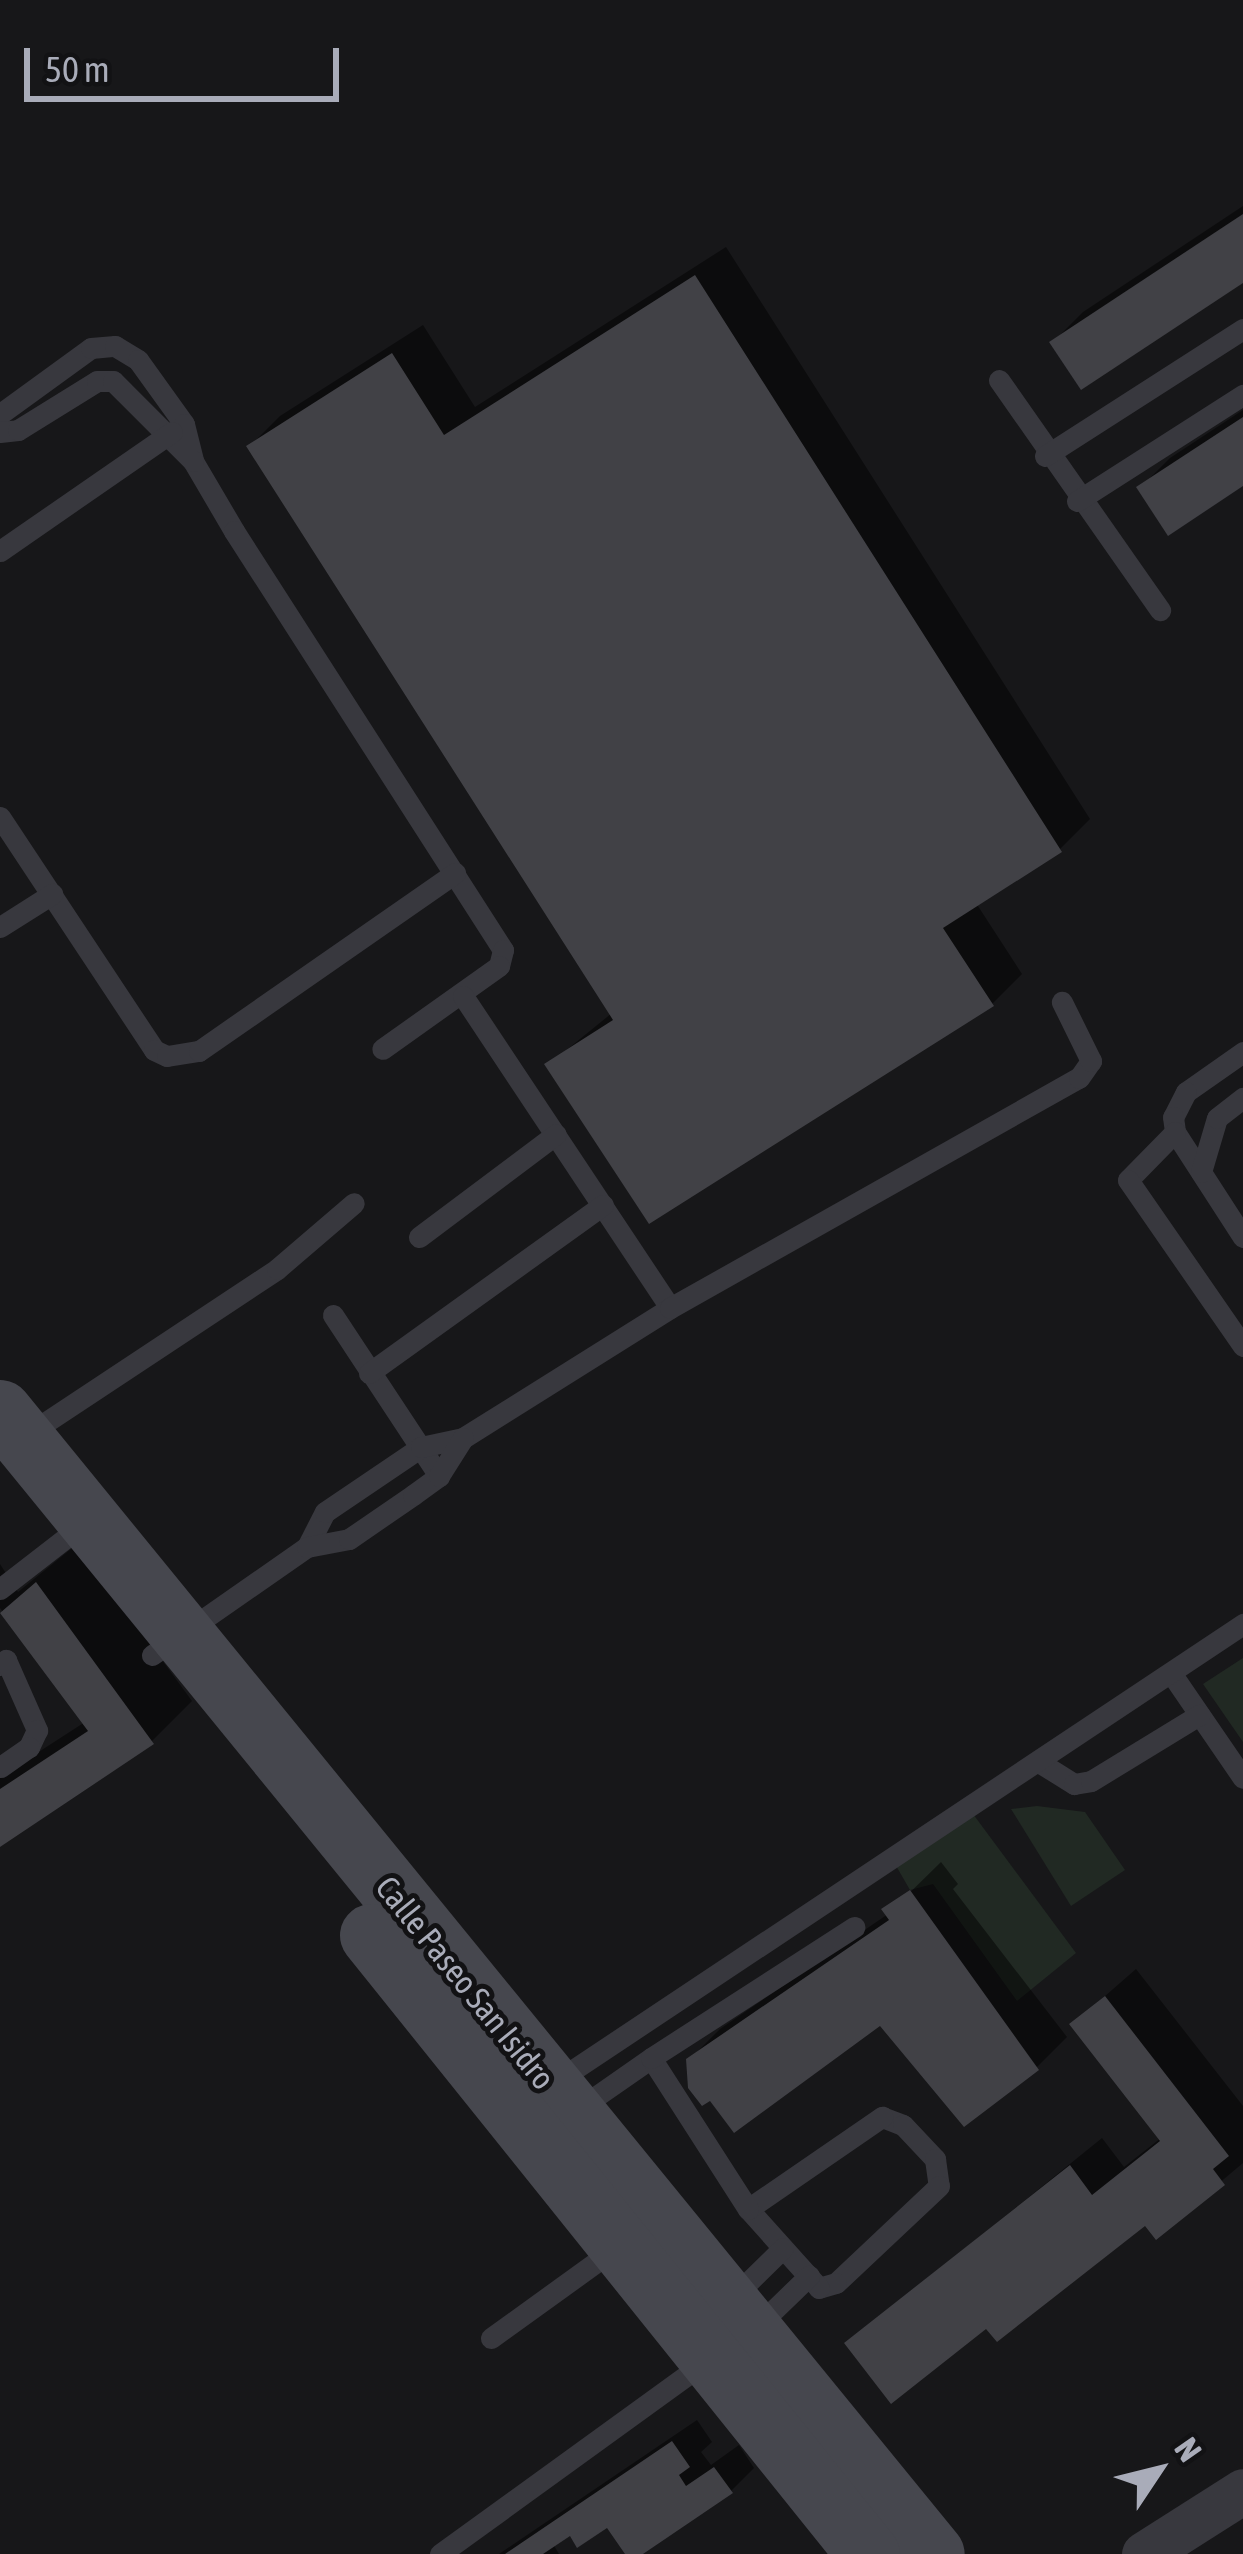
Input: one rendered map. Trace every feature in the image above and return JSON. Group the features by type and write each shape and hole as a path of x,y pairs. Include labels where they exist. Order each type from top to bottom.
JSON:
{"main road":[{"name":"Calle Paseo San Isidro","path":"6,1445 718,2340 868,2554"},
{"name":"Calle Paseo San Isidro","path":"540,2113 621,2245 933,2554"}],"street":[{"path":"1144,2554 1243,2491"}],"lane":[{"path":"1045,456 1243,328"},
{"path":"0,414 91,348 115,346 138,360 184,424 193,461 505,956 463,996 382,1049"},
{"path":"999,380 1076,501 1160,610"},
{"path":"0,432 18,430 97,381 113,381 164,438 193,461"},
{"path":"1076,501 1243,395"},
{"path":"0,551 184,424"},
{"path":"0,817 154,1050 180,1057 454,873"},
{"path":"0,928 52,893"},
{"path":"463,996 670,1308"},
{"path":"307,1546 325,1513 421,1448 463,1438 670,1308 1079,1078 1091,1060 1062,1002"},
{"path":"1243,1052 1176,1104 1175,1132 1243,1237"},
{"path":"1201,1172 1217,1118 1243,1098"},
{"path":"1175,1132 1128,1180 1243,1346"},
{"path":"418,1237 556,1134"},
{"path":"6,1445 277,1269 354,1203"},
{"path":"369,1373 603,1204"},
{"path":"333,1315 440,1475"},
{"path":"167,1644 307,1546 349,1539 440,1475 463,1438"},
{"path":"0,1588 73,1533"},
{"path":"540,2113 1243,1624"},
{"path":"0,1767 29,1747 37,1730 2,1656"},
{"path":"1171,1673 1243,1778"},
{"path":"1042,1765 1074,1784 1091,1780 1199,1715"},
{"path":"540,2113 651,2058 854,1927"},
{"path":"651,2058 748,2209 823,2289 836,2283 935,2195 935,2159 903,2125 882,2117 748,2209"},
{"path":"491,2338 621,2245"},
{"path":"718,2340 783,2248"},
{"path":"440,2554 718,2340 809,2276"}],"shaded area":[{"path":"1243,1658 1243,1742 1203,1684"},
{"path":"1037,1806 1085,1812 1125,1870 1071,1906 1011,1809"},
{"path":"973,1814 1076,1953 1017,2001 933,1884 910,1890 895,1864"}],"building":[{"path":"1243,214 1243,283 1081,390 1049,342"},
{"path":"695,275 1062,852 943,928 994,1006 649,1224 544,1064 613,1020 246,446 392,353 444,435"},
{"path":"1243,417 1243,486 1168,536 1136,487"},
{"path":"36,1582 154,1744 0,1847 0,1789 88,1731 0,1613"},
{"path":"910,1890 1039,2070 964,2127 880,2026 734,2133 710,2101 702,2106 688,2088 686,2059 889,1920 881,1909"},
{"path":"1105,1996 1229,2156 1213,2169 1225,2185 1156,2240 1145,2226 997,2342 986,2329 891,2404 844,2343 1070,2165 1092,2195 1160,2141 1069,2024"},
{"path":"672,2441 690,2467 679,2475 686,2486 714,2467 733,2493 643,2554 625,2554 607,2528 577,2548 570,2536 543,2554 505,2554"}]}
